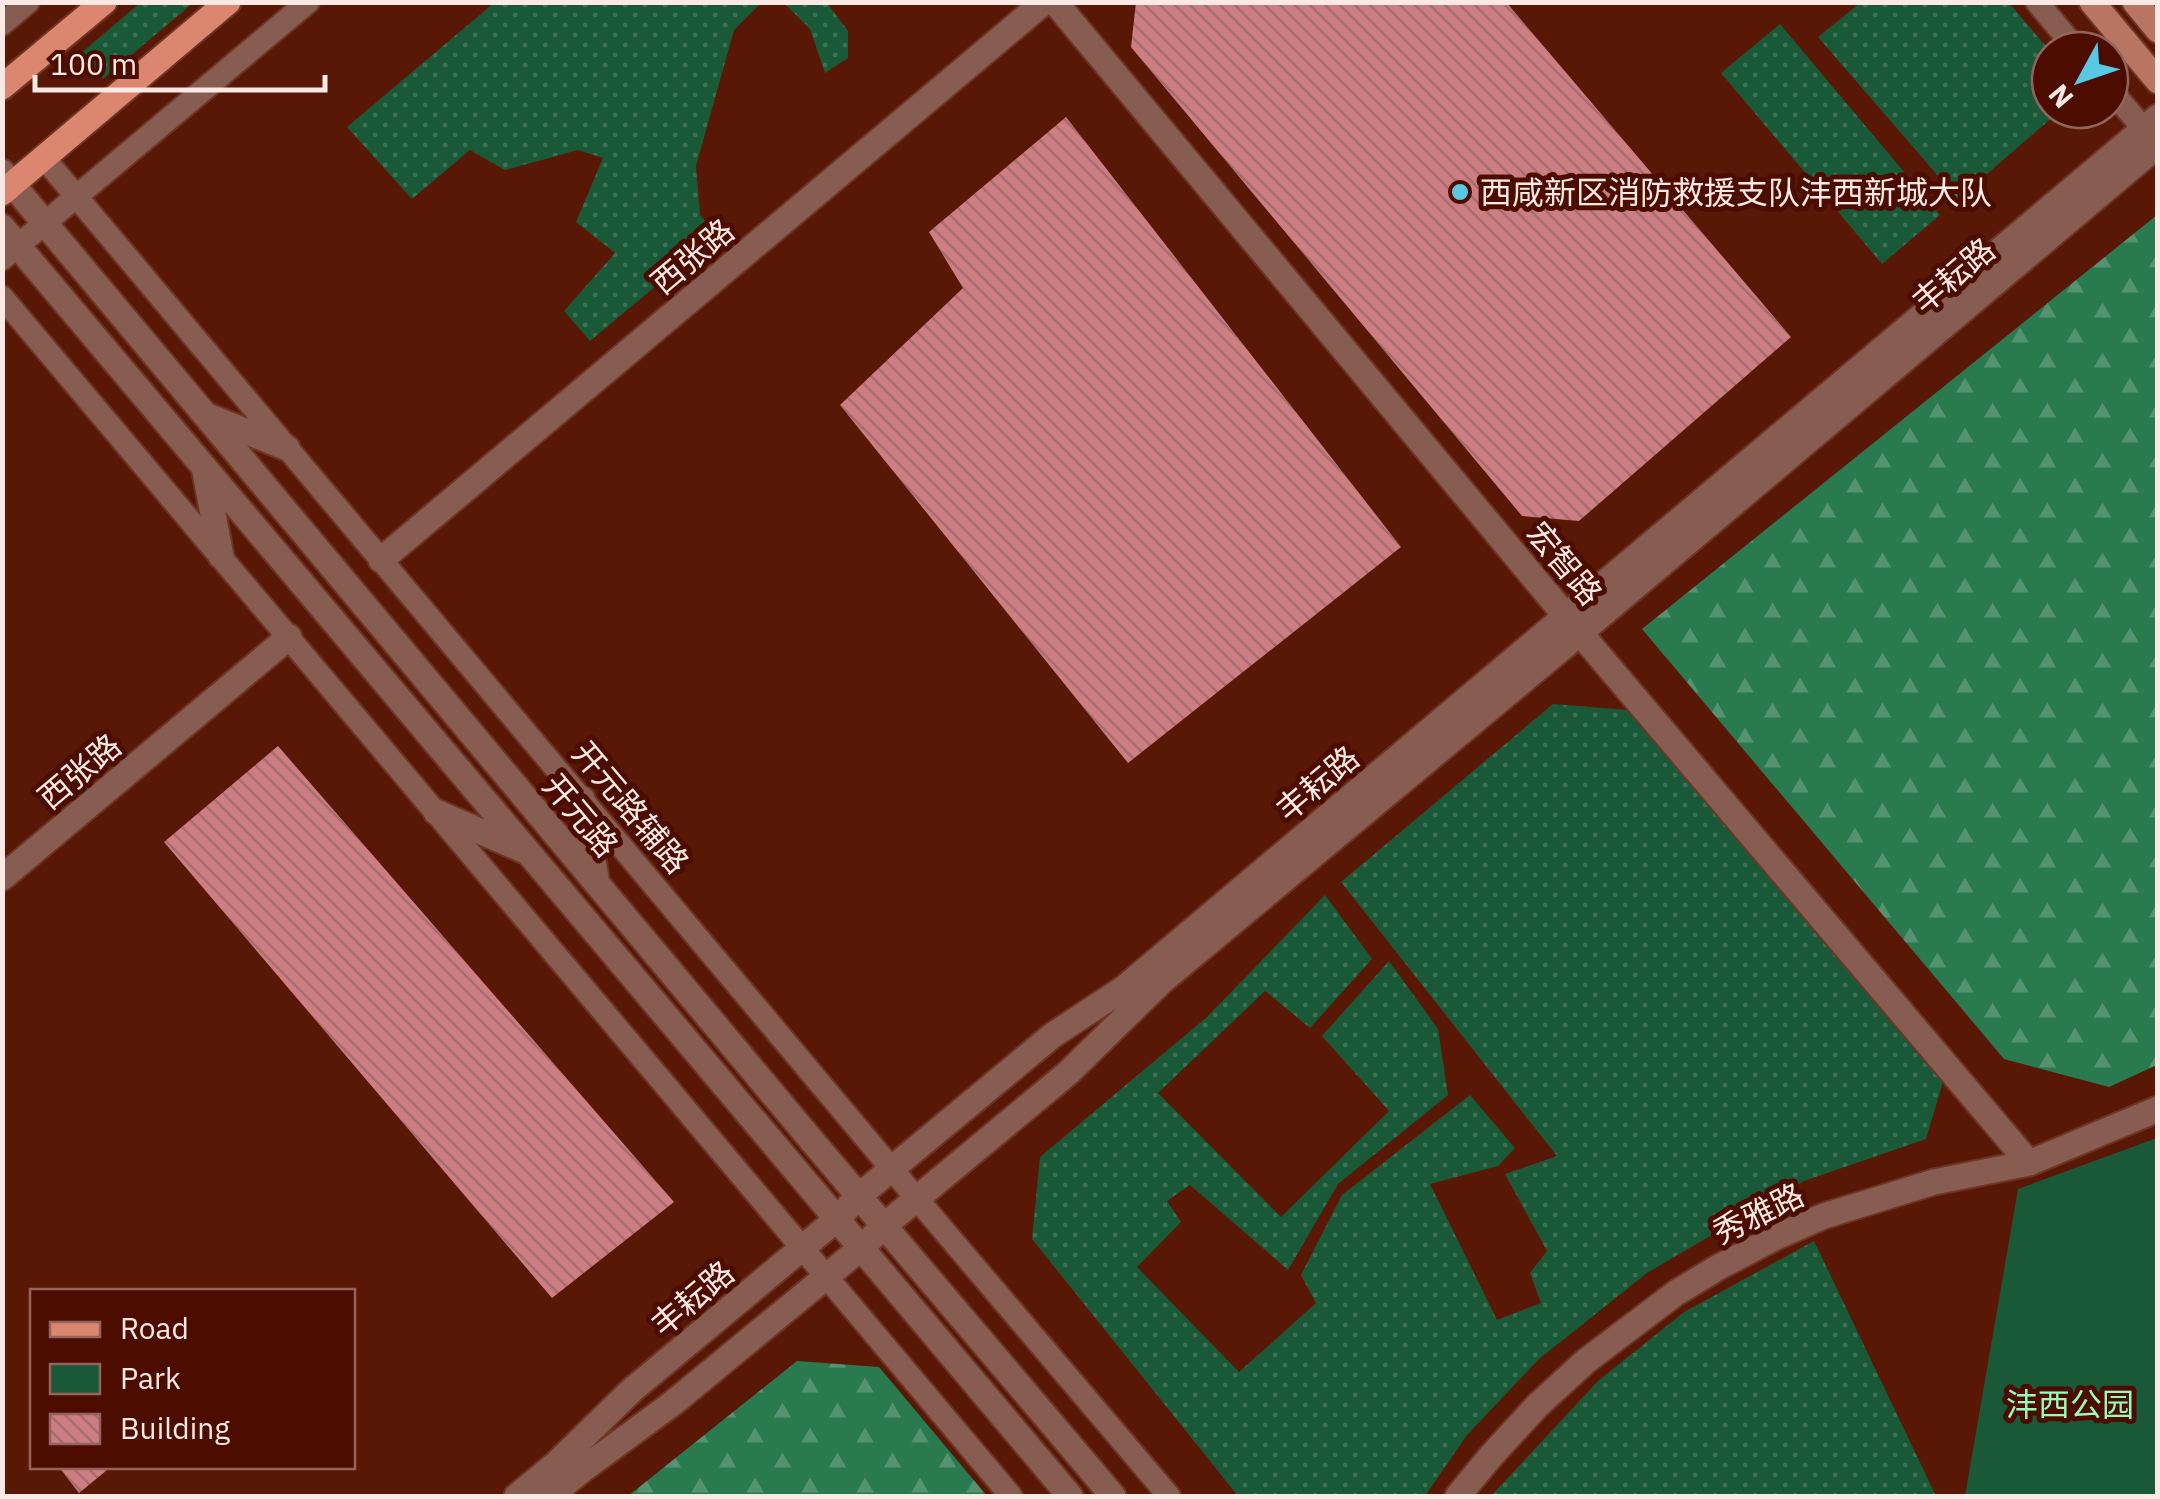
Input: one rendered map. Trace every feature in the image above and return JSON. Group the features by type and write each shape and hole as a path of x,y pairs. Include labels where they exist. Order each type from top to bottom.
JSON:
{"main road":[{"path":"2,87 104,2"},
{"path":"6,183 44,158 228,2"},
{"path":"2092,2 2158,81"},
{"path":"2134,2 2158,30"}],"street":[{"path":"2,24 28,2"},
{"path":"8,244 44,224 308,2"},
{"name":"西张路","path":"381,560 1044,2"},
{"name":"宏智路","path":"1055,2 2029,1163"},
{"path":"2037,2 2060,30"},
{"path":"2130,110 2155,136"},
{"name":"丰耘路","path":"550,1496 673,1403 1068,1073 1162,981 1573,624 2155,136"},
{"name":"开元路辅路","path":"44,158 916,1199 1170,1496"},
{"name":"开元路","path":"6,183 1113,1496"},
{"name":"开元路","path":"8,244 204,467 1070,1496"},
{"path":"2,297 1011,1496"},
{"path":"203,414 287,448"},
{"path":"204,467 221,556"},
{"name":"丰耘路","path":"517,1496 632,1390 837,1219 858,1196 1573,624"},
{"name":"西张路","path":"2,878 289,637"},
{"path":"582,799 596,883"},
{"path":"436,812 528,852"},
{"name":"秀雅路","path":"1458,1496 1538,1404 1574,1372 1632,1324 1717,1268 1824,1216 1934,1182 2029,1163 2158,1109"}],"green space":[{"path":"495,2 827,3 848,31 848,58 825,73 810,29 786,5 759,5 734,30 696,166 700,215 717,235 590,341 564,311 615,253 576,222 603,158 578,150 505,170 470,150 412,199 347,127"},
{"path":"140,3 193,3 103,79 81,53"},
{"path":"1860,3 2009,3 2032,30 2030,130 2038,130 1958,199 1818,37"},
{"path":"1780,24 1940,215 1882,264 1721,73"},
{"path":"2157,215 2157,1065 2109,1087 2004,1059 1642,629"},
{"path":"1553,704 1639,711 1945,1075 1926,1139 1804,1181 1647,1273 1539,1359 1467,1435 1425,1496 1238,1496 1032,1239 1040,1157 1207,1017 1325,895 1372,959 1310,1028 1265,991 1158,1093 1281,1217 1389,1111 1322,1036 1389,961 1438,1029 1448,1095 1338,1184 1288,1270 1190,1185 1167,1201 1181,1222 1137,1267 1239,1372 1316,1303 1301,1275 1342,1195 1470,1095 1515,1148 1498,1166 1430,1184 1497,1320 1541,1303 1530,1273 1547,1251 1505,1174 1557,1156 1341,882"},
{"name":"沣西公园","path":"2157,1138 2157,1496 1965,1496 2018,1189"},
{"path":"1814,1241 1936,1496 1491,1496 1598,1381 1684,1312"},
{"path":"797,1361 879,1367 987,1496 628,1496"}],"building":[{"name":"西咸新区消防救援支队沣西新城大队","path":"1136,2 1506,2 1791,337 1579,521 1522,516 1131,47"},
{"path":"1066,117 1401,547 1128,763 840,405 963,288 929,232"},
{"path":"278,746 674,1202 552,1298 164,842"},
{"path":"60,1469 108,1469 79,1493"}],"place":[{"name":"西咸新区消防救援支队沣西新城大队","path":"1460,192"}]}
